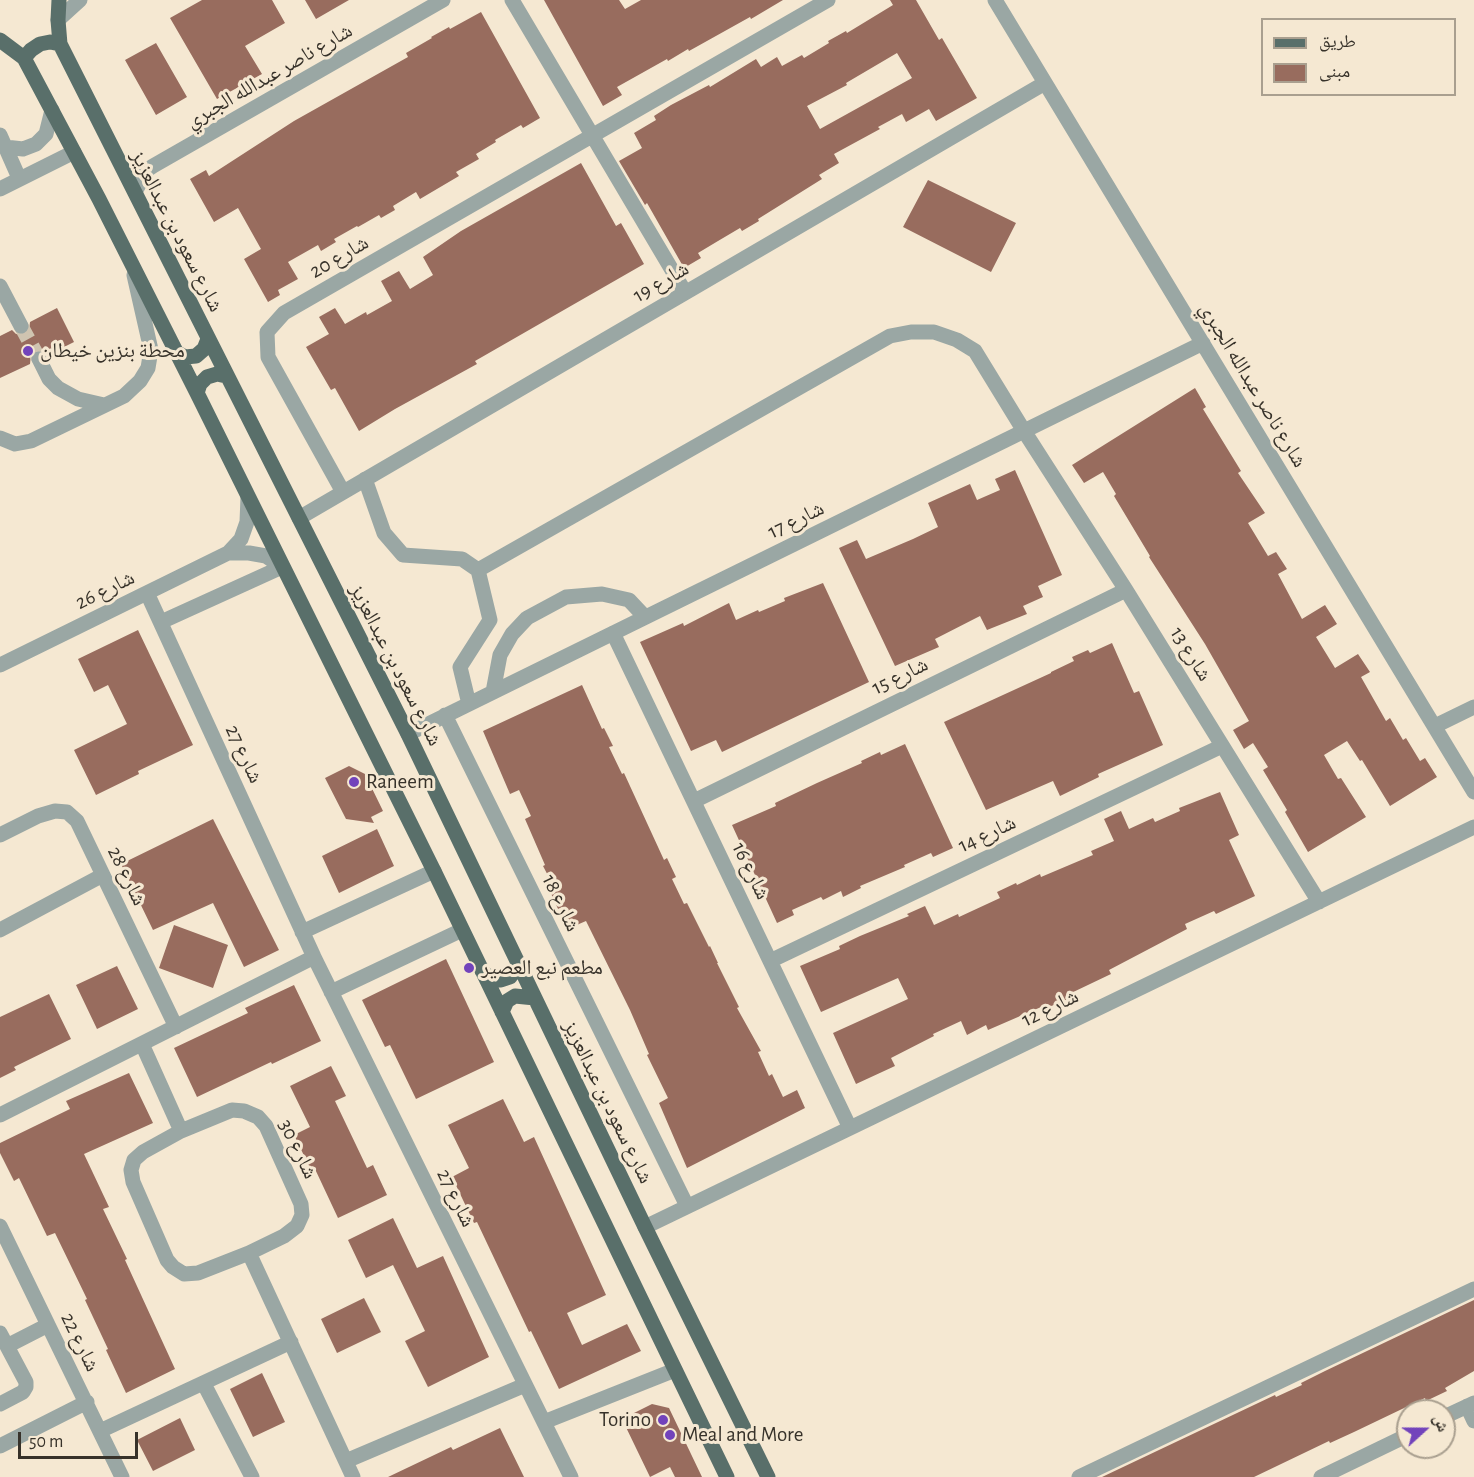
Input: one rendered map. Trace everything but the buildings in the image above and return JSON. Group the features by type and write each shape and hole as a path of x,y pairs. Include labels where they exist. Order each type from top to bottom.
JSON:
{"main road":[{"name":"شارع سعود بن عبدالعزيز","path":"59,0 60,44 408,734 768,1477"},
{"path":"0,40 24,58 133,266 434,871 727,1477"},
{"path":"24,58 40,44 50,42 60,44"},
{"path":"176,352 185,357 196,356 204,349 208,339"},
{"path":"197,393 200,384 207,377 217,374 226,376"},
{"path":"482,971 491,979 501,980 510,977 518,965"},
{"path":"502,1012 507,1001 515,996 535,998"}],"street":[{"path":"58,20 80,0"},
{"name":"شارع ناصر عبدالله الجبري","path":"147,170 443,0"},
{"path":"513,0 685,292"},
{"name":"شارع 20","path":"343,492 268,357 267,332 284,313 828,0"},
{"name":"شارع ناصر عبدالله الجبري","path":"995,0 1474,792"},
{"name":"شارع 19","path":"298,518 1045,83"},
{"path":"3,141 22,148 36,144 46,134 52,110"},
{"path":"3,141 19,177"},
{"path":"0,189 19,177 74,152"},
{"path":"122,167 147,170 135,192"},
{"path":"0,438 15,444 31,441 124,396 140,381 148,368 151,350 133,266"},
{"path":"0,286 21,326"},
{"name":"شارع 13","path":"478,570 890,336 911,332 934,332 957,339 975,351 1319,902"},
{"name":"شارع 17","path":"408,734 1203,343"},
{"path":"39,359 49,379 58,388 78,399 104,405"},
{"path":"365,479 384,533 403,555 462,559 478,570 490,620 460,667 469,704"},
{"name":"شارع 26","path":"0,664 228,553 241,539 247,522 248,497"},
{"name":"شارع 26","path":"228,553 266,556 282,567"},
{"path":"161,622 282,567"},
{"name":"شارع 15","path":"694,801 1126,590"},
{"name":"شارع 27","path":"147,593 302,932 571,1477"},
{"path":"493,692 500,655 512,634 527,618 566,597 602,594 629,600 645,617"},
{"name":"شارع 16","path":"613,633 850,1128"},
{"path":"1435,726 1474,707"},
{"name":"شارع 18","path":"445,715 687,1206"},
{"name":"شارع 14","path":"770,961 1222,746"},
{"name":"شارع 28","path":"0,835 38,816 55,811 67,812 77,821 177,1027"},
{"name":"شارع 12","path":"645,1227 1474,827"},
{"path":"302,932 434,871"},
{"path":"0,930 103,875"},
{"path":"331,992 462,930"},
{"path":"0,1115 314,957"},
{"path":"142,1044 181,1131"},
{"name":"شارع 30","path":"231,1110 244,1111 258,1117 266,1126 301,1204 302,1215 297,1226 284,1236 249,1253 198,1274 184,1274 173,1267 167,1260 133,1182 131,1170 134,1160 143,1152 181,1131 231,1110"},
{"name":"شارع 22","path":"0,1226 122,1477"},
{"path":"249,1253 353,1477"},
{"path":"1079,1477 1474,1289"},
{"path":"0,1404 23,1392 26,1387 4,1339 48,1325"},
{"path":"100,1431 291,1342"},
{"path":"544,1422 675,1370"},
{"path":"204,1384 252,1477"},
{"path":"346,1461 525,1384"},
{"path":"0,1446 87,1402"},
{"path":"1456,1411 1471,1404 1474,1421"},
{"path":"1321,1477 1396,1441"}],"tunnel":[{"path":"21,326 39,359"}],"place":[{"name":"محطة بنزين خيطان","path":"28,351"},
{"name":"Raneem","path":"354,782"},
{"name":"مطعم نبع العصير","path":"469,968"},
{"name":"Torino","path":"663,1420"},
{"name":"Meal and More","path":"670,1435"}]}
